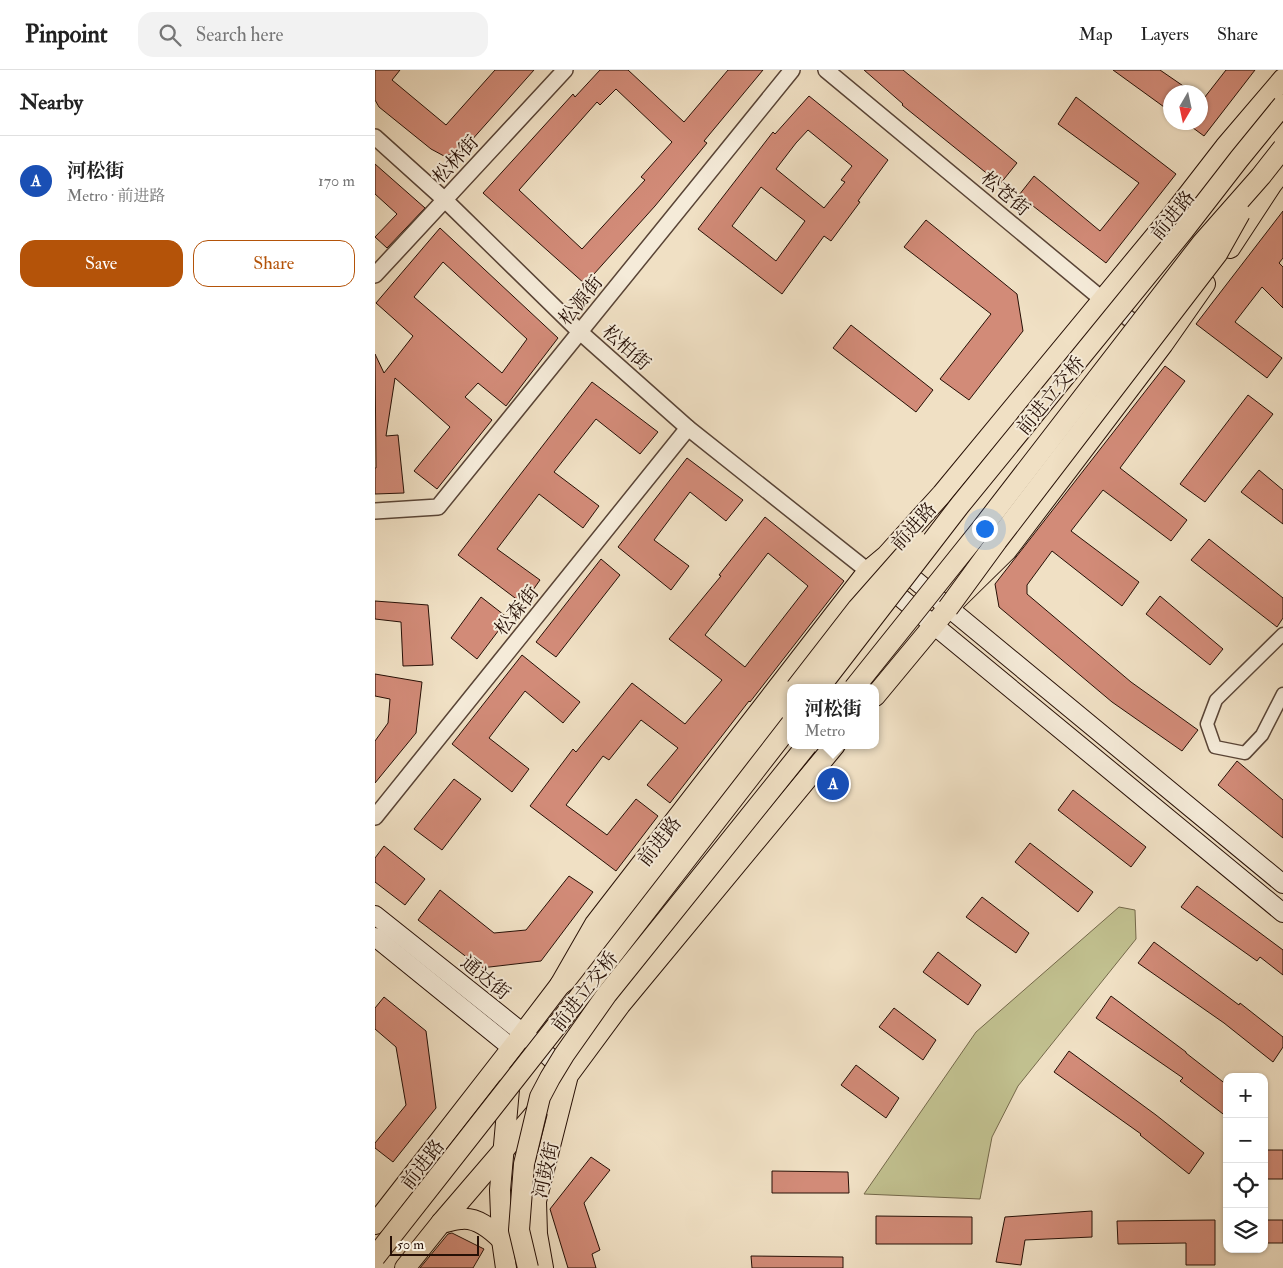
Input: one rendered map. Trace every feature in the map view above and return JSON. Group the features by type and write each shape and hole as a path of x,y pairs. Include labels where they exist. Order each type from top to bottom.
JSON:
{"highway":[{"name":"前进路","path":"375,1224 560,985 595,924 868,571 886,556 942,494 1103,300 1225,148 1283,80"},
{"name":"前进立交桥","path":"822,684 961,505 1283,105"},
{"name":"前进立交桥","path":"857,684 982,528 1202,243 1283,148"},
{"path":"948,608 1007,550 1163,344 1283,170"},
{"path":"879,691 948,608 1217,254 1261,176"},
{"path":"799,684 858,608 916,542 961,505"},
{"name":"前进路","path":"560,985 578,971 787,700"},
{"name":"前进立交桥","path":"375,1257 787,729"},
{"name":"前进立交桥","path":"528,1268 519,1230 524,1164 540,1097 550,1078 607,994 804,749"},
{"path":"405,1268 441,1223 569,1074 620,1005 832,749"},
{"path":"506,1268 502,1240 500,1190 503,1151 518,1041"},
{"name":"河鼓街","path":"543,1268 537,1234 536,1201 569,1074"},
{"path":"441,1223 472,1219 493,1231 502,1240"}],"main road":[{"path":"886,556 1283,884"},
{"path":"868,571 1283,913"},
{"name":"通达街","path":"375,915 518,1041"},
{"name":"通达街","path":"375,937 518,1041 569,1074"}],"street":[{"name":"松林街","path":"375,274 565,70"},
{"name":"松源街","path":"375,510 438,507 792,70"},
{"name":"松苍街","path":"826,70 1103,300 1163,344"},
{"name":"松柏街","path":"375,137 445,200 580,332 688,428 868,571"},
{"name":"松森街","path":"375,817 688,428"},
{"path":"1283,634 1216,700 1207,724 1215,747 1245,753 1262,735 1283,694"}],"shaded area":[{"path":"1119,907 1135,910 1136,939 1018,1086 992,1137 980,1199 864,1194 976,1032"}],"building":[{"path":"375,70 400,70 392,80 446,125 495,70 534,70 462,151 444,156 431,149 379,107 375,100"},
{"path":"600,70 628,70 684,122 728,70 763,70 704,141 707,143 655,206 585,284 483,193 573,94 575,97","holes":["616,89 672,142 641,177 645,180 582,249 519,190 597,102 600,105"]},
{"path":"864,70 903,70 1017,163 1000,184 902,105"},
{"path":"1113,70 1160,70 1182,85 1163,85 1163,106"},
{"path":"1226,70 1255,70 1204,136 1196,130 1208,130 1208,93"},
{"path":"809,96 888,160 831,241 824,236 782,294 698,229 773,132 775,134","holes":["808,130 852,166 841,180 845,182 824,208 776,169","761,187 805,221 776,261 732,226"]},
{"path":"1076,97 1176,174 1106,263 1019,195 1034,176 1100,231 1139,183 1058,124"},
{"path":"375,164 425,208 387,248 375,237 397,214 375,194"},
{"path":"1283,211 1283,258 1279,263 1283,267 1283,308 1262,287 1235,322 1282,358 1267,378 1196,324"},
{"path":"926,220 1017,294 1023,331 969,400 940,379 991,314 904,247"},
{"path":"440,228 558,338 506,406 478,383 465,397 492,420 437,489 414,471 450,427 395,378 386,436 398,435 404,493 375,494 375,354 384,373 413,336 376,303","holes":["443,262 527,339 502,373 414,297"]},
{"path":"851,325 933,390 916,412 833,348"},
{"path":"1165,366 1185,381 1120,468 1187,520 1171,541 1103,490 1071,531 1139,582 1122,606 1052,551 1027,585 1027,594 1131,682 1198,730 1182,751 1112,702 999,607 995,584"},
{"path":"592,382 658,432 640,454 596,419 554,472 599,506 583,528 539,494 497,549 540,580 523,604 458,555"},
{"path":"1248,395 1273,414 1205,502 1180,484"},
{"path":"687,458 743,500 726,521 690,492 654,540 689,566 671,590 618,547"},
{"path":"1259,470 1283,490 1283,524 1241,492"},
{"path":"765,517 844,581 670,803 647,785 678,748 641,720 609,760 603,756 566,805 607,835 636,799 658,816 616,871 530,806 573,749 576,752 632,683 685,724 722,680 669,639 721,576 719,575","holes":["768,553 808,586 745,667 705,635"]},
{"path":"1209,539 1283,598 1283,618 1277,627 1191,560"},
{"path":"601,559 620,575 556,657 536,642"},
{"path":"1160,596 1223,649 1210,665 1146,614"},
{"path":"481,597 508,618 477,659 451,638"},
{"path":"375,601 428,605 433,665 403,666 401,622 375,619"},
{"path":"522,655 580,702 563,723 525,691 489,738 529,769 512,792 452,744"},
{"path":"375,674 422,682 416,733 375,783 375,741 388,723 390,699 375,696"},
{"path":"1237,761 1283,800 1283,838 1218,785"},
{"path":"454,779 481,799 442,850 414,829"},
{"path":"1073,790 1146,847 1131,867 1058,810"},
{"path":"1030,843 1093,892 1078,912 1015,862"},
{"path":"384,846 425,879 405,905 375,882 375,858"},
{"path":"569,876 593,892 541,961 481,968 418,920 440,890 494,933 526,930"},
{"path":"1197,886 1283,950 1283,975 1260,957 1257,961 1181,907"},
{"path":"982,897 1029,933 1016,953 966,917"},
{"path":"1154,942 1239,1005 1240,1003 1283,1037 1283,1047 1273,1062 1224,1023 1138,963"},
{"path":"938,952 981,985 968,1005 923,972"},
{"path":"1111,996 1186,1052 1223,1082 1223,1114 1180,1081 1183,1078 1096,1018"},
{"path":"384,997 426,1031 436,1108 393,1162 375,1148 375,1143 406,1105 396,1047 375,1029 375,1008"},
{"path":"894,1008 936,1040 923,1060 879,1027"},
{"path":"1069,1051 1204,1153 1189,1174 1141,1134 1054,1072"},
{"path":"856,1065 899,1098 886,1118 841,1085"},
{"path":"1268,1150 1283,1150 1283,1179 1268,1179"},
{"path":"591,1157 610,1170 584,1203 600,1250 592,1254 596,1268 568,1268 550,1209"},
{"path":"772,1171 848,1172 849,1193 772,1193"},
{"path":"1092,1211 1092,1237 1025,1240 1021,1265 996,1262 1005,1217"},
{"path":"876,1216 972,1217 972,1244 876,1244"},
{"path":"1215,1220 1215,1265 1186,1265 1186,1243 1118,1244 1117,1221"},
{"path":"1268,1220 1283,1220 1283,1243 1268,1243"},
{"path":"452,1233 484,1249 473,1268 420,1268 448,1234"},
{"path":"751,1256 843,1257 843,1268 752,1268"}],"place":[{"name":"河松街","path":"833,784"}]}
